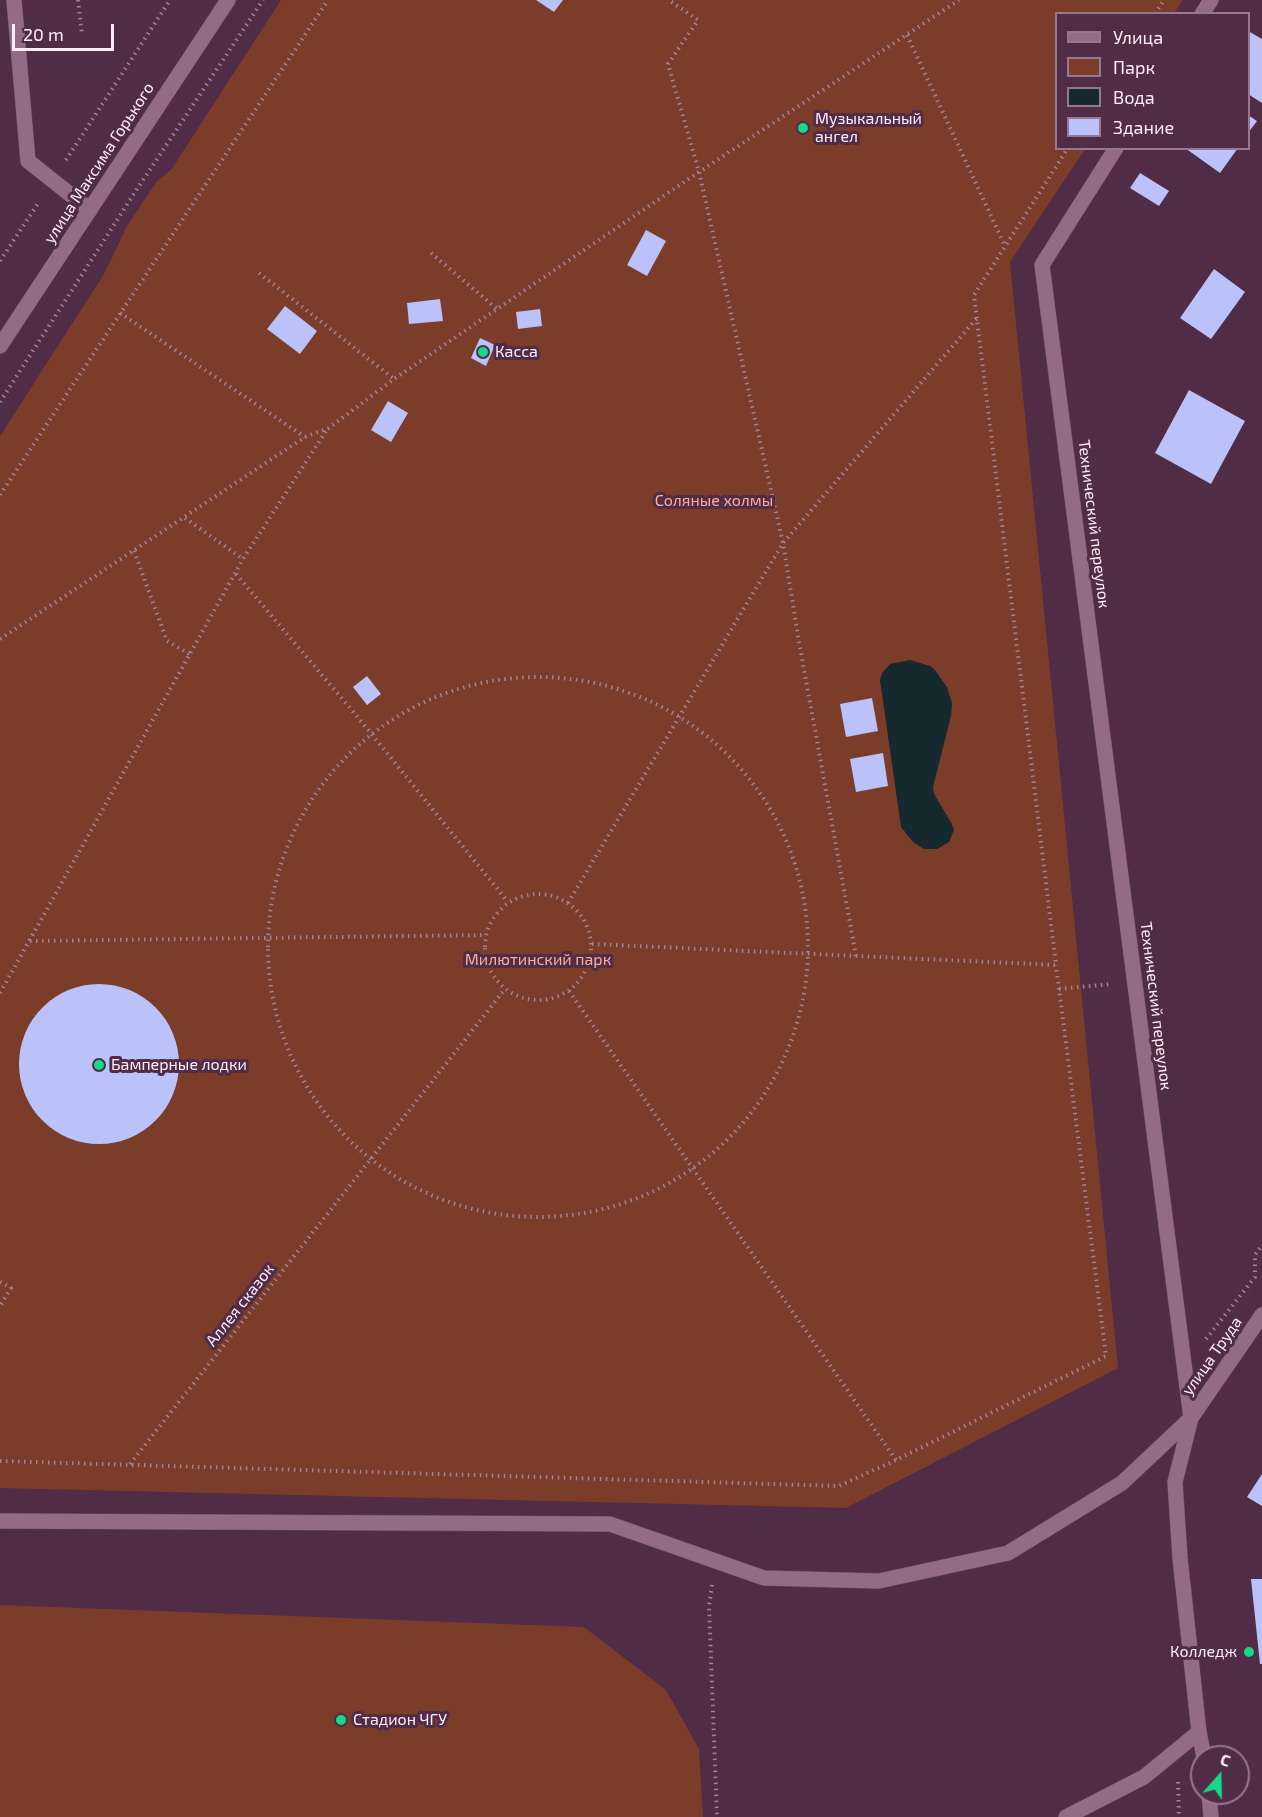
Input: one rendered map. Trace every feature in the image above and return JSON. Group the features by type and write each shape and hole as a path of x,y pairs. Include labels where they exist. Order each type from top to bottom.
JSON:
{"street":[{"path":"14,0 28,161 90,210"},
{"name":"улица Максима Горького","path":"0,346 228,0"},
{"name":"Технический переулок","path":"1115,150 1042,265 1191,1418 1175,1482 1180,1557 1202,1745"},
{"name":"улица Труда","path":"1191,1418 1262,1315"},
{"path":"0,1521 610,1524 764,1578 879,1581 1008,1553 1122,1483 1191,1418"},
{"path":"1066,1817 1144,1777 1199,1732"}],"path":[{"path":"78,0 82,35"},
{"path":"0,261 170,0"},
{"path":"0,402 262,0"},
{"path":"0,495 328,0"},
{"path":"669,0 698,20 668,64 699,172 783,543 856,956"},
{"path":"0,639 305,437 328,428 394,379 497,309 959,0"},
{"path":"907,34 1006,246"},
{"path":"0,1461 839,1486 1106,1356 974,295 1067,150"},
{"path":"430,253 497,309"},
{"path":"259,273 394,379"},
{"path":"120,313 305,437"},
{"path":"568,903 783,543 977,317"},
{"path":"0,993 243,559 328,428"},
{"path":"185,518 243,559"},
{"path":"134,551 167,641 191,655"},
{"path":"236,574 372,734 508,902"},
{"path":"539,676 618,687 690,722 751,777 792,849 810,931 801,1021 761,1104 694,1170 618,1207 531,1219 447,1203 369,1161 303,1086 268,991 271,888 312,792 372,734 383,723 460,686 539,676"},
{"path":"538,893 554,896 568,903 580,913 588,928 592,944 590,962 582,978 569,991 554,999 537,1001 520,998 505,989 492,974 485,955 486,935 494,917 508,902 523,895 538,893"},
{"path":"29,941 486,935"},
{"path":"592,944 1056,965"},
{"path":"1059,989 1135,983"},
{"name":"Аллея сказок","path":"129,1465 505,989"},
{"path":"569,991 896,1460"},
{"path":"1184,1364 1212,1333 1255,1277 1255,1255 1262,1245"},
{"path":"0,1282 10,1288 0,1306"},
{"path":"715,1561 710,1606 717,1817"}],"green space":[{"name":"Милютинский парк","path":"281,0 1183,0 1175,12 1055,12 1055,150 1084,150 1010,262 1118,1368 846,1508 0,1488 0,436 104,274 127,226 157,181 171,170"},
{"name":"Стадион ЧГУ","path":"0,1605 584,1627 666,1690 699,1749 703,1817 0,1817"}],"water":[{"path":"910,660 930,666 935,670 947,687 952,703 951,716 933,787 934,794 954,830 949,842 937,849 924,849 913,842 901,827 880,680 882,673 890,664"}],"building":[{"path":"536,0 563,0 554,12"},
{"path":"1250,32 1262,39 1262,103 1250,95"},
{"path":"1250,116 1257,121 1250,130"},
{"path":"1188,150 1237,150 1220,173"},
{"path":"1140,173 1169,191 1159,206 1130,188"},
{"path":"646,230 666,241 647,276 627,265"},
{"path":"1214,269 1245,292 1211,339 1180,318"},
{"path":"440,299 443,321 409,324 407,303"},
{"path":"285,306 317,331 300,354 267,329"},
{"path":"540,309 542,326 518,329 516,312"},
{"name":"Касса","path":"480,338 495,345 486,366 471,358"},
{"path":"1189,390 1245,421 1211,484 1155,453"},
{"path":"388,401 408,413 391,442 371,430"},
{"path":"367,676 381,694 367,705 353,687"},
{"path":"872,698 878,731 846,737 840,704"},
{"path":"883,753 888,786 856,792 850,759"},
{"name":"Бамперные лодки","path":"99,984 129,990 155,1008 173,1034 179,1064 173,1094 155,1120 129,1138 99,1144 69,1138 43,1120 25,1094 19,1064 25,1034 43,1008 69,990"},
{"path":"1262,1474 1262,1506 1247,1497"},
{"path":"1251,1579 1262,1579 1262,1664 1260,1664"}],"place":[{"name":"Музыкальный ангел","path":"803,128"},
{"name":"Касса","path":"483,352"},
{"name":"Бамперные лодки","path":"99,1065"},
{"name":"Колледж","path":"1249,1652"},
{"name":"Стадион ЧГУ","path":"341,1720"}],"park label":[{"name":"Соляные холмы","path":"714,501"}]}
